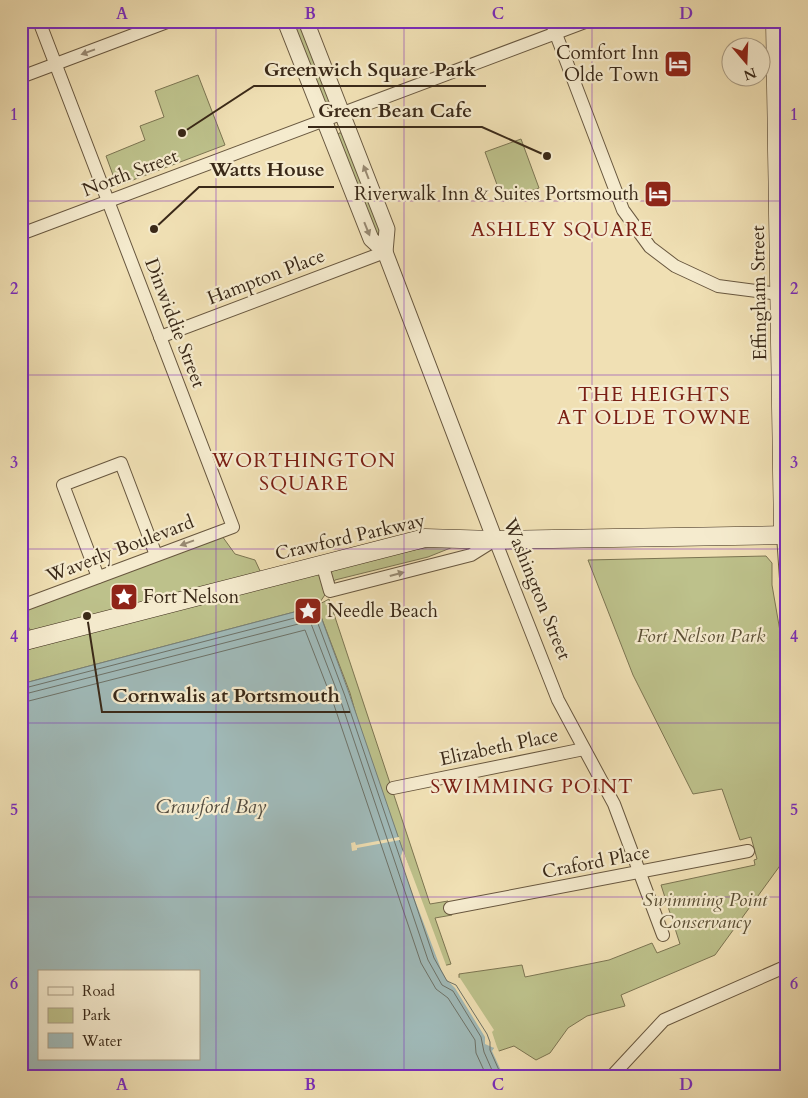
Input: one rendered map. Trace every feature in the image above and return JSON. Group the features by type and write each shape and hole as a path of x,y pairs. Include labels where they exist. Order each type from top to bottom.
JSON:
{"main road":[{"name":"Effingham Street","path":"775,21 783,295 785,535"},
{"name":"Crawford Parkway","path":"21,642 425,538 495,540 785,535"}],"street":[{"name":"Dinwiddie Street","path":"38,21 233,527"},
{"path":"21,77 170,21"},
{"name":"Washington Street","path":"285,21 371,239 385,252"},
{"name":"Washington Street","path":"306,21 387,229 385,252 495,540 558,700 614,804 663,935"},
{"path":"551,21 623,210 650,246 676,266 718,286 783,295"},
{"name":"North Street","path":"21,234 588,21"},
{"name":"Hampton Place","path":"160,336 385,252"},
{"path":"98,577 64,485 121,463 156,555"},
{"name":"Waverly Boulevard","path":"21,606 233,527"},
{"name":"Effingham Street","path":"785,535 787,594"},
{"path":"322,563 330,592 470,555 495,540"},
{"name":"Elizabeth Place","path":"393,788 584,749"},
{"name":"Craford Place","path":"450,908 748,851"},
{"path":"611,1077 664,1020 787,966"}],"green space":[{"path":"290,21 301,21 330,100 324,103"},
{"path":"198,75 225,145 117,186 106,156 145,140 140,126 164,117 155,91"},
{"path":"342,133 383,229 380,236 376,237 337,135"},
{"path":"521,139 539,188 503,201 485,152"},
{"path":"222,536 235,554 255,560 261,573 431,547 453,547 428,557 335,580 318,605 329,599 430,904 448,901 452,915 435,918 451,964 443,966 360,729 350,693 317,606 21,684 21,651 37,647 35,631 30,630 27,623 30,602"},
{"name":"Fort Nelson Park","path":"766,556 772,563 772,585 781,637 787,659 787,856 715,955 621,995 625,1006 587,1016 568,1028 550,1053 536,1060 514,1046 496,1052 459,979 459,974 522,965 525,977 609,960 652,943 657,953 680,944 661,885 755,865 754,860 757,859 751,837 740,840 722,789 693,794 633,675 588,560"}],"water":[{"name":"Crawford Bay","path":"317,606 349,693 439,956 494,1048 507,1077 21,1077 21,684"}],"pier":[{"path":"399,837 400,840 357,848 357,850 352,851 351,843 355,842 356,845"},
{"path":"403,850 446,965 452,976 460,978 494,1030 492,1032 497,1047 510,1077 504,1077 492,1051 494,1048 485,1044 485,1037 441,969 404,871 401,856"}],"place":[{"name":"Comfort Inn Olde Town","path":"678,64"},
{"name":"Greenwich Square Park","path":"182,133"},
{"name":"Green Bean Cafe","path":"547,156"},
{"name":"Riverwalk Inn & Suites Portsmouth","path":"658,194"},
{"name":"Watts House","path":"154,229"},
{"name":"Fort Nelson","path":"124,597"},
{"name":"Needle Beach","path":"308,611"},
{"name":"Cornwalis at Portsmouth","path":"87,616"}],"district":[{"name":"ASHLEY SQUARE","path":"562,229"},
{"name":"THE HEIGHTS AT OLDE TOWNE","path":"654,406"},
{"name":"WORTHINGTON SQUARE","path":"304,472"},
{"name":"SWIMMING POINT","path":"532,786"}],"park label":[{"name":"Swimming Point Conservancy","path":"705,911"}]}
